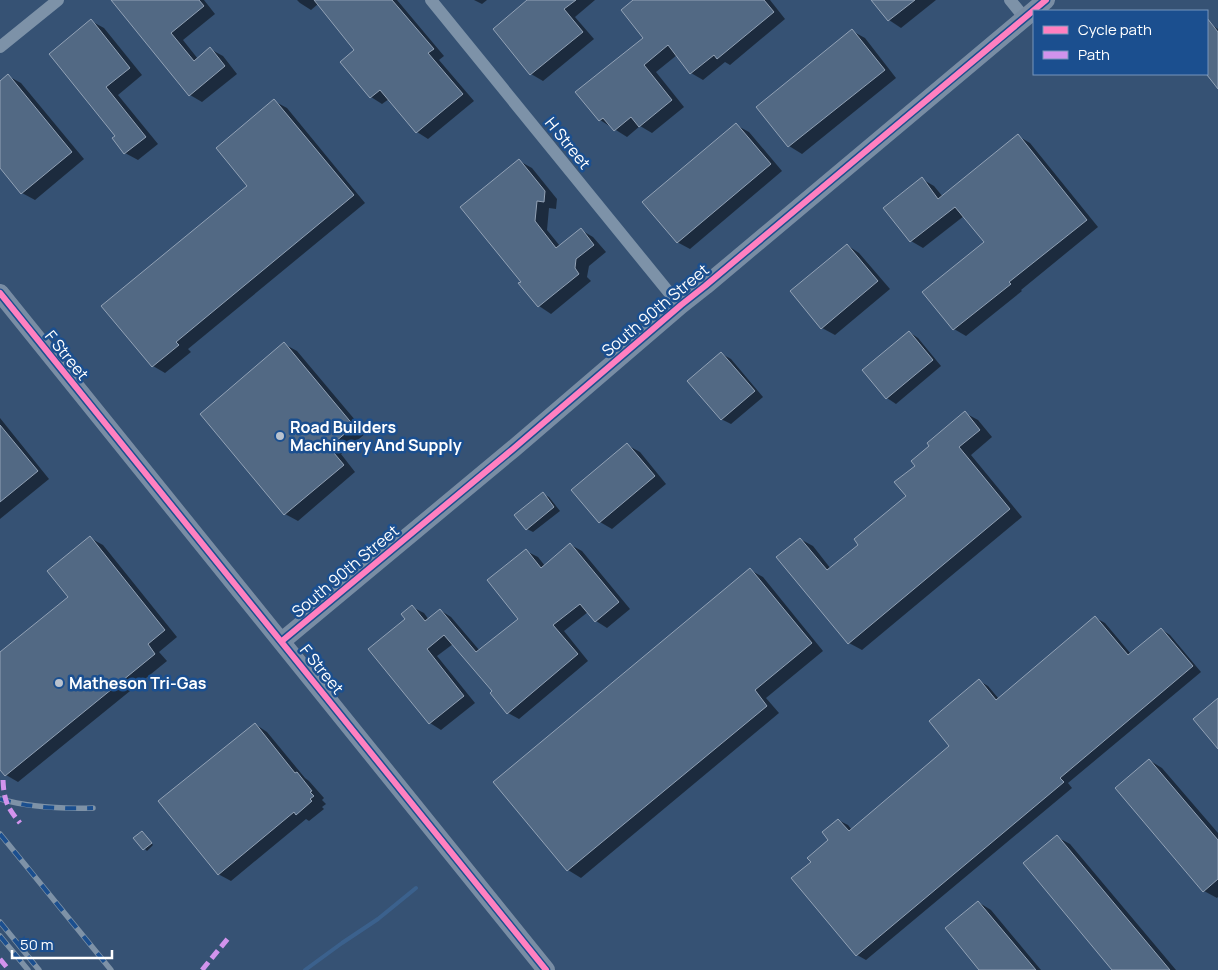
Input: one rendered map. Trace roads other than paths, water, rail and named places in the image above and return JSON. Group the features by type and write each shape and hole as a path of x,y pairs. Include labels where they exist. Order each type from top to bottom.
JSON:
{"street":[{"path":"0,48 58,0"},
{"name":"H Street","path":"431,0 681,305"},
{"path":"1010,0 1024,18"},
{"name":"South 90th Street","path":"1034,10 1046,0"},
{"name":"South 90th Street","path":"282,641 1033,11"},
{"name":"F Street","path":"0,293 546,970"}],"waterway":[{"path":"305,970 378,919 416,888"}],"railway":[{"path":"0,799 46,807 93,808"},
{"path":"0,834 111,970"},
{"path":"0,922 39,970"},
{"path":"0,936 28,970"}],"place":[{"name":"Road Builders Machinery And Supply","path":"280,436"},
{"name":"Matheson Tri-Gas","path":"59,683"}]}
